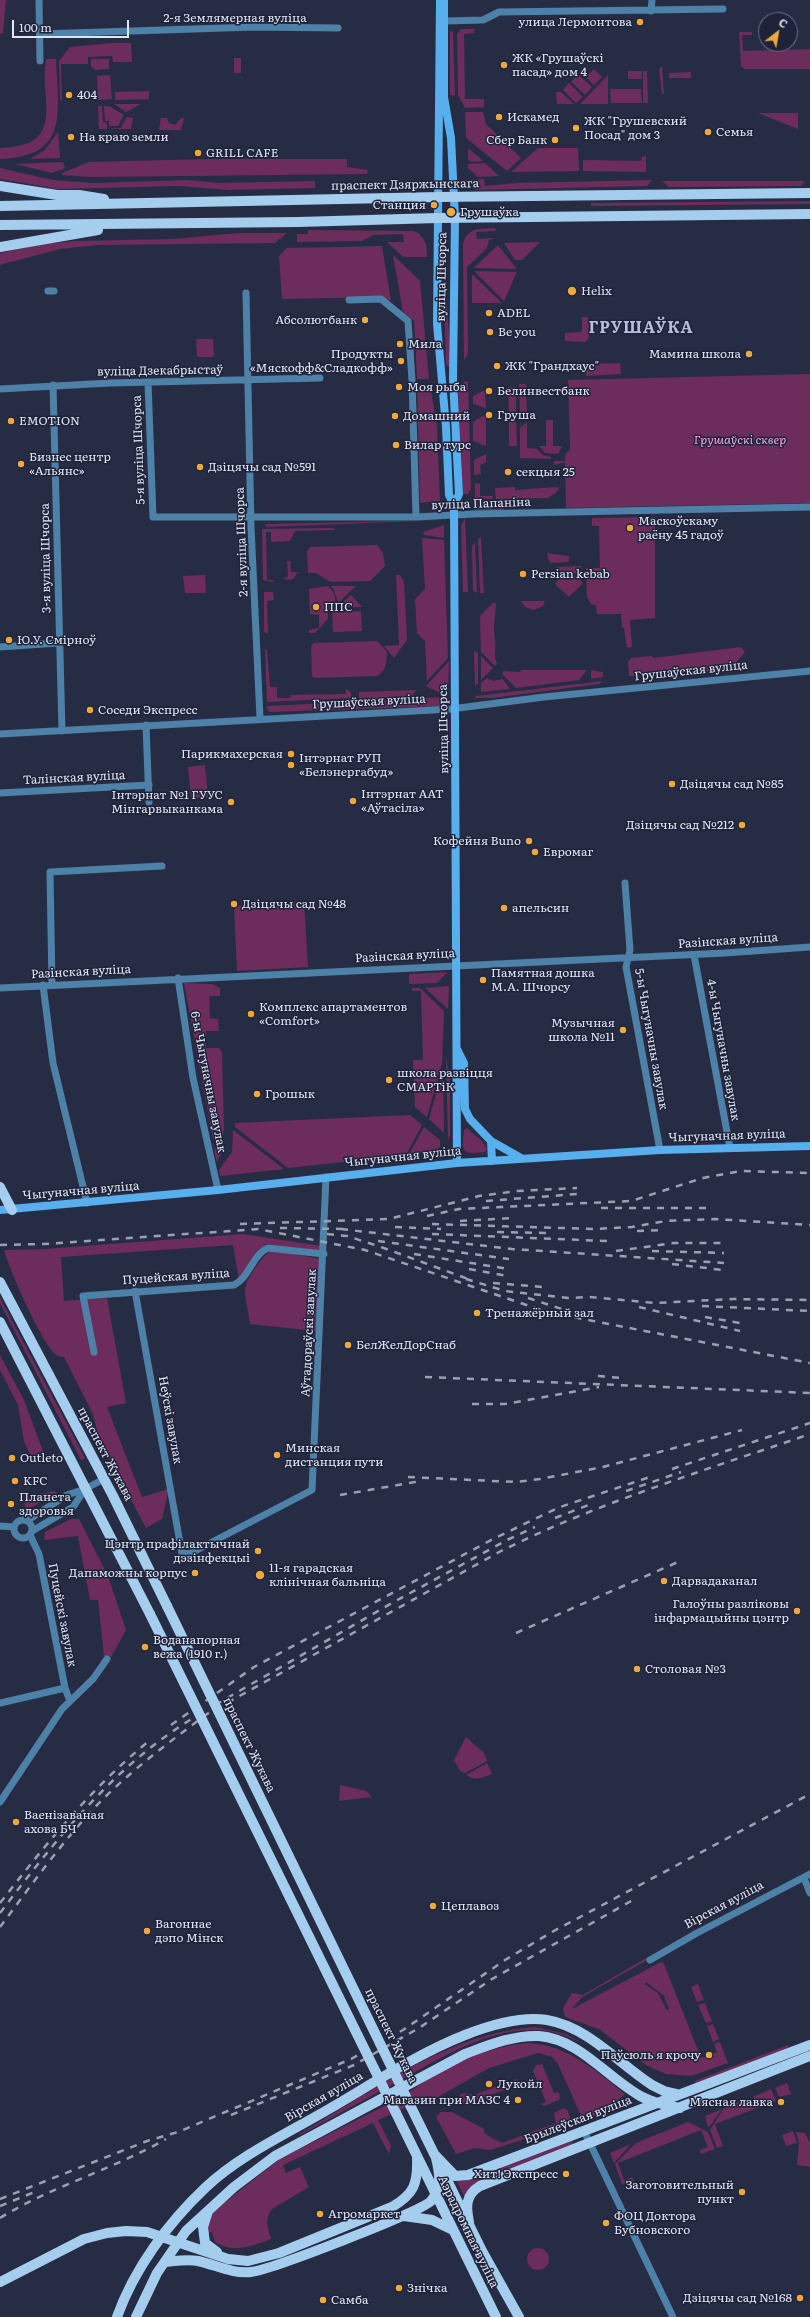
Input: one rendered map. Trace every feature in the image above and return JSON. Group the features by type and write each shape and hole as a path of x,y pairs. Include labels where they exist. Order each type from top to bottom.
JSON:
{"main road":[{"name":"вуліца Шчорса","path":"440,0 437,324 446,427 449,495 454,505"},
{"name":"вуліца Шчорса","path":"444,0 444,97 451,138 455,218 454,379 459,494 454,505 457,1163"},
{"path":"0,186 129,203"},
{"name":"праспект Дзяржынскага","path":"0,206 439,197 810,193"},
{"path":"0,225 132,225 438,218 810,214"},
{"path":"0,247 132,225"},
{"name":"вуліца Шчорса","path":"456,1048 464,1063 465,1110 470,1119 491,1141 521,1158"},
{"path":"491,1141 492,1161"},
{"name":"Чыгуначная вуліца","path":"0,1210 218,1190 457,1163 660,1150 810,1146"},
{"path":"0,1187 12,1210"},
{"name":"праспект Жукава","path":"0,1282 104,1478 411,2107 469,2222"},
{"path":"0,1322 150,1614 396,2113 417,2158 418,2171 412,2191 405,2199 392,2207 279,2253 254,2260 235,2260 162,2237 134,2231 98,2235 0,2282"},
{"name":"Вірская вуліца","path":"162,2237 206,2188 222,2174 264,2146 464,2035 493,2026 531,2020 546,2020 565,2026 596,2043 652,2085 664,2091 677,2094"},
{"path":"136,2317 164,2262 178,2242 209,2208 275,2156 465,2054 495,2042 523,2037 551,2038 577,2049 637,2094 657,2102 680,2108"},
{"name":"Брылеўская вуліца","path":"436,2156 452,2174 460,2177 502,2163 677,2094 810,2045"},
{"path":"469,2222 466,2208 468,2199 474,2190 810,2056"},
{"path":"652,2085 657,2102"},
{"path":"634,2112 640,2101 637,2094"},
{"path":"640,2124 657,2102"},
{"path":"164,2262 192,2260 233,2272 256,2272 404,2216 429,2203 435,2195 440,2182 436,2156"},
{"name":"Аэрадромная вуліца","path":"417,2158 496,2317"},
{"path":"209,2208 203,2228 205,2243 219,2253 235,2260"},
{"path":"404,2216 432,2220 453,2230"},
{"name":"Аэрадромная вуліца","path":"469,2222 518,2317"},
{"path":"117,2317 131,2286 162,2237"}],"street":[{"path":"39,0 40,61"},
{"path":"651,11 652,0"},
{"path":"444,21 483,20 499,12 723,9"},
{"name":"2-я Землямерная вуліца","path":"40,34 255,27 338,28"},
{"name":"2-я вуліца Шчорса","path":"246,293 251,517 260,718"},
{"path":"349,300 381,299 408,321 412,380 416,517"},
{"name":"вуліца Дзекабрыстаў","path":"0,389 53,385 320,378"},
{"name":"5-я вуліца Шчорса","path":"148,382 153,517"},
{"name":"3-я вуліца Шчорса","path":"53,385 58,643 62,730"},
{"name":"вуліца Папаніна","path":"153,517 416,517 810,507"},
{"path":"0,647 58,643"},
{"name":"Грушаўская вуліца","path":"0,734 456,708 544,697 810,672"},
{"path":"146,725 149,802"},
{"name":"Талінская вуліца","path":"0,793 149,786"},
{"path":"52,985 50,872 162,866"},
{"name":"5-ы Чыгуначны завулак","path":"625,883 630,950 626,967 660,1150"},
{"name":"Разінская вуліца","path":"0,988 178,978 694,955 810,947"},
{"name":"4-ы Чыгуначны завулак","path":"694,955 730,1148"},
{"name":"6-ы Чыгуначны завулак","path":"178,978 193,1078 218,1190"},
{"path":"43,986 53,1063 87,1203"},
{"name":"Аўтадораўскі завулак","path":"182,1554 190,1552 312,1490 324,1254 326,1177"},
{"name":"Пуцейская вуліца","path":"94,1352 83,1296 135,1291 234,1285 245,1277 262,1251 268,1248 324,1254"},
{"name":"Неўскі завулак","path":"135,1291 182,1554"},
{"path":"86,1489 73,1507 26,1537 20,1537 16,1534 14,1527 18,1521 28,1520 67,1495 86,1489 104,1478"},
{"path":"28,1520 32,1524 31,1533"},
{"path":"0,1526 14,1527"},
{"name":"Пуцейскі завулак","path":"31,1533 38,1554 65,1688 70,1701"},
{"path":"0,1802 70,1701 93,1679 107,1659"},
{"path":"0,1703 65,1688"},
{"path":"807,1876 810,1893"},
{"name":"Вірская вуліца","path":"650,1960 697,1933 807,1876"},
{"path":"584,2131 673,2317"}],"green space":[{"path":"0,0 6,0 3,33 0,34"},
{"path":"461,29 475,29 474,33 464,34 465,99 484,99 484,107 465,108 458,95 457,34"},
{"path":"450,31 453,32 455,96 450,95"},
{"path":"739,32 752,32 752,35 742,35 743,51 798,52 798,49 810,49 810,69 745,69 741,66"},
{"path":"112,43 131,43 132,62 113,62 112,56 88,57 88,64 61,64 62,101 60,99 59,61 70,47"},
{"path":"234,58 241,58 241,73 234,73"},
{"path":"46,59 56,59 58,113 55,128 49,140 39,150 23,156 0,159 0,148 21,145 35,139 43,130 46,118"},
{"path":"91,59 109,59 109,69 95,70 91,66"},
{"path":"662,66 664,94 662,94 659,69"},
{"path":"594,69 602,77 594,85 586,77"},
{"path":"628,71 642,71 642,79 628,79"},
{"path":"643,71 647,71 648,103 643,103"},
{"path":"691,72 691,78 669,78 669,73"},
{"path":"578,74 592,87 585,95 571,82"},
{"path":"110,75 112,99 98,100 97,76"},
{"path":"608,75 608,104 580,104"},
{"path":"569,83 583,97 576,103 563,90"},
{"path":"610,89 641,89 642,103 611,103"},
{"path":"149,91 149,99 115,100 115,92"},
{"path":"556,92 561,92 574,104 557,104"},
{"path":"114,104 141,104 126,112"},
{"path":"98,106 102,106 103,122 107,123 107,129 99,129"},
{"path":"104,106 109,106 124,115 118,126 109,126 109,121 105,121"},
{"path":"465,112 483,112 486,124 521,158 507,171 466,138"},
{"path":"758,113 798,113 798,129"},
{"path":"127,117 133,118 131,129 108,129 121,128"},
{"path":"161,118 167,118 169,123 175,125 181,118 184,118 181,130 159,130"},
{"path":"58,132 60,158 30,159 45,150"},
{"path":"468,148 483,161 471,162 468,159"},
{"path":"538,148 578,148 579,171 511,172"},
{"path":"646,156 646,172 583,171 583,160 641,161 642,157"},
{"path":"211,159 347,159 347,167 368,170 367,174 90,177 62,175 62,173 89,162"},
{"path":"63,162 65,168 52,173 15,164"},
{"path":"485,163 499,176 478,177 468,168 468,164"},
{"path":"0,168 53,180 93,183 187,180 219,183 313,181 315,182 315,188 229,190 179,186 58,189 0,179"},
{"path":"484,179 485,186 517,183 652,180 647,186 477,190 468,186 464,180"},
{"path":"662,181 805,181 801,186 669,187"},
{"path":"810,201 810,204 591,206 591,203"},
{"path":"442,228 451,365 449,367 446,365"},
{"path":"495,228 496,231 476,232 477,239 495,238 489,240 487,248 467,267 468,354 464,360 463,244 468,234 475,230"},
{"path":"308,230 414,231 421,236 425,242 427,257 403,257 387,242 404,242 403,234 373,235 362,241 297,242 297,234 308,234"},
{"path":"238,233 287,233 275,243 98,245 60,249 0,265 0,253 49,243 173,239"},
{"path":"540,242 522,260 515,260 504,243"},
{"path":"498,245 517,269 474,268"},
{"path":"382,246 391,300 387,301 383,297 282,299 279,256 287,248"},
{"path":"393,255 420,281 429,379 417,379 414,321 403,312"},
{"path":"474,271 517,272 504,301"},
{"path":"472,274 502,303 472,303"},
{"path":"582,317 588,317 589,337 586,342 565,341 565,333 582,332"},
{"path":"196,339 213,339 214,357 197,357"},
{"path":"620,363 621,374 586,376 585,364"},
{"name":"Грушаўскі сквер","path":"810,374 810,503 566,508 565,462 554,465 554,461 565,461 565,455 570,449 568,380"},
{"path":"465,381 468,382 471,489 468,494 463,494 458,389"},
{"path":"417,384 430,385 437,426 440,501 420,503"},
{"path":"519,384 526,384 527,415 520,411"},
{"path":"508,387 516,387 516,415 509,415"},
{"path":"485,390 486,408 473,404 473,396"},
{"path":"486,414 486,446 473,441 473,422"},
{"path":"546,420 553,420 553,446 562,446 558,454 545,453 539,446 546,446"},
{"path":"509,422 516,422 517,446 509,446"},
{"path":"527,422 527,448 537,449 543,455 551,457 551,459 520,458 520,428"},
{"path":"486,454 486,462 480,465 481,474 474,475 474,460"},
{"path":"475,483 480,484 480,496 493,496 492,499 475,498"},
{"path":"515,487 515,490 558,487 559,490 548,498 496,499 495,488"},
{"path":"504,502 504,510 475,510 475,505 477,503"},
{"path":"655,517 655,618 630,620 632,647 627,648 624,628 622,627 621,614 597,614 596,605 592,605 587,597 586,568 600,568 599,526 592,526 592,518"},
{"path":"465,518 468,592 463,592 461,526"},
{"path":"442,520 266,527 266,524"},
{"path":"444,525 444,538 424,535 423,532"},
{"path":"334,528 334,530 295,531 290,541 271,542 271,532 266,532 267,580 274,580 273,582 263,580 262,529"},
{"path":"422,538 444,540 448,658 427,681 425,641 417,633 415,599 425,589"},
{"path":"478,538 481,538 484,593 480,593"},
{"path":"475,543 477,593 473,591 472,546"},
{"path":"377,545 383,553 385,566 370,581 330,582 316,573 308,573 307,551 310,547"},
{"path":"547,553 569,556 569,562 551,563 548,559"},
{"path":"287,561 290,561 291,572 298,572 293,579 288,580 283,578 288,577"},
{"path":"582,566 577,574 567,571 559,574 555,567"},
{"path":"569,574 578,577 583,583 569,597 555,584 560,577"},
{"path":"205,575 206,593 185,593 183,576"},
{"path":"396,575 400,575 404,582 407,640 394,658 384,646 399,645"},
{"path":"328,586 334,593 336,604 328,611 328,619 315,633 309,633 309,630 319,628 319,615 310,614 309,589"},
{"path":"331,586 356,586 338,603 334,590"},
{"path":"264,592 273,592 274,600 267,601 268,633 264,632"},
{"path":"351,595 362,607 338,607"},
{"path":"521,601 545,601 543,606 534,610 525,607"},
{"path":"493,603 496,603 494,630 495,657 497,663 495,666 481,652 480,616"},
{"path":"361,611 362,631 333,632 332,612"},
{"path":"377,641 387,652 384,669 377,676 314,678 312,676 311,646 314,643"},
{"path":"741,647 745,652 728,672 629,676 628,662 631,658 652,656 653,658"},
{"path":"265,649 267,650 270,687 277,687 277,698 290,698 291,695 346,694 346,689 351,692 351,698 267,702"},
{"path":"474,651 478,653 478,683 475,686"},
{"path":"481,656 493,668 481,680"},
{"path":"449,661 448,694 442,694 426,686"},
{"path":"521,670 587,670 579,680 516,688 502,674 503,671 520,672"},
{"path":"591,670 603,672 603,677 591,679"},
{"path":"487,678 493,681 503,679 510,689 481,692 481,683"},
{"path":"603,681 599,684 493,698 475,698 476,696"},
{"path":"416,690 411,697 359,699 359,692"},
{"path":"443,697 443,706 356,709 355,702"},
{"path":"353,702 353,709 269,712 266,706"},
{"path":"205,765 208,797 191,798 188,767"},
{"path":"304,902 308,967 237,971 234,906"},
{"path":"447,972 437,983 409,984 409,974"},
{"path":"184,983 212,984 220,988 220,996 209,996 210,1018 218,1019 219,1031 206,1031 206,1048 219,1048 222,1052 224,1130 222,1137 213,1139"},
{"path":"449,986 448,1009 425,988"},
{"path":"412,988 420,988 444,1011 442,1063 427,1117 415,1107 413,1060 423,1060 421,991 412,991"},
{"path":"446,1057 450,1078 450,1135 448,1140"},
{"path":"443,1069 444,1133 429,1119"},
{"path":"410,1115 422,1125 406,1155 288,1168 235,1127 235,1123"},
{"path":"424,1127 440,1140 440,1147 435,1151 409,1154"},
{"path":"467,1128 482,1141 487,1149 485,1152 472,1153 465,1151 463,1138 464,1130"},
{"path":"233,1130 284,1169 220,1176 219,1170 232,1152"},
{"path":"218,1144 224,1147 217,1162 214,1151"},
{"path":"243,1234 321,1246 321,1251 266,1244 256,1252 239,1280 233,1245 61,1257 64,1301 107,1298 126,1403 107,1407 142,1497 169,1489 162,1519 146,1528 99,1439 93,1414 64,1357 55,1354 49,1347 34,1321 19,1289 4,1250 45,1249"},
{"path":"273,1250 320,1259 316,1331 250,1324 245,1294 246,1286 251,1274 260,1261"},
{"path":"0,1298 85,1458 81,1460 0,1303"},
{"path":"0,1355 24,1400 47,1462 34,1463 24,1441 18,1405 0,1370"},
{"path":"54,1491 57,1493 32,1507 25,1508 24,1497"},
{"path":"71,1519 79,1519 108,1576 126,1630 111,1657 104,1656 98,1600 90,1600 78,1536 44,1540 45,1532"},
{"path":"466,1737 484,1753 487,1761 465,1773 461,1772 454,1760"},
{"path":"487,1763 492,1774 482,1778 472,1778 466,1775"},
{"path":"340,1785 366,1791 372,1797 339,1801"},
{"path":"648,1957 649,1959 582,1997 572,2009 661,1962 664,1964 701,2058 717,2052 714,2044 720,2042 728,2063 691,2076 666,2074 646,2065 599,2029 565,2017 563,2008 572,1993 583,1995","holes":["646,1982 664,1996 669,2009 667,2010 658,1993 645,1984"]},
{"path":"698,1984 704,2000 697,2002 691,1987"},
{"path":"705,2003 712,2021 706,2023 698,2005"},
{"path":"713,2024 719,2039 713,2042 707,2026"},
{"path":"535,2027 566,2034 585,2045 562,2034 543,2030 517,2031 499,2034 464,2046 447,2054 300,2135 299,2134 383,2083 441,2052 471,2040 503,2032"},
{"path":"527,2043 555,2048 580,2060 625,2094 607,2110 583,2120 558,2064 552,2057 538,2053 489,2068 438,2097 433,2103 428,2104 425,2099 378,2120 391,2146 389,2154 373,2123 283,2165 286,2173 300,2167 309,2187 272,2209 268,2216 267,2224 271,2239 243,2248 229,2248 215,2242 212,2232 207,2233 208,2217 280,2159 404,2096 447,2068 478,2054 494,2049"},
{"path":"788,2045 788,2049 696,2084 695,2081"},
{"path":"542,2064 554,2093 558,2092 560,2096 559,2100 544,2106 541,2104 546,2102 533,2071 536,2065"},
{"path":"516,2079 518,2080 509,2084 510,2088 465,2104 460,2101 460,2095 463,2093 474,2095"},
{"path":"787,2083 791,2094 779,2097 775,2088"},
{"path":"771,2089 776,2101 715,2124 723,2146 717,2148 710,2130 724,2108 748,2098 750,2103 755,2101 753,2097"},
{"path":"564,2108 568,2111 572,2124 490,2150 475,2148 456,2154 436,2117 441,2112 452,2112 484,2129 485,2134 502,2143 556,2123 554,2113"},
{"path":"722,2109 710,2126 708,2127 705,2116"},
{"path":"688,2122 708,2132 715,2149 701,2154 700,2150 708,2147 701,2130 618,2163 624,2180 632,2177 634,2181 622,2184 615,2164 636,2143"},
{"path":"793,2131 797,2143 786,2146 782,2135"},
{"path":"796,2132 805,2133 810,2143 810,2167 797,2165 799,2143"},
{"path":"572,2141 573,2144 482,2183 466,2200 455,2178 461,2181 470,2180"},
{"path":"631,2144 614,2163 610,2153"},
{"path":"538,2248 546,2251 549,2259 546,2267 538,2270 530,2267 527,2259 530,2251"}],"railway":[{"path":"427,1216 459,1209 631,1201 703,1178 741,1171 810,1173"},
{"path":"240,1224 389,1219 479,1196 517,1191 577,1188"},
{"path":"486,1201 577,1194"},
{"path":"601,1208 711,1208"},
{"path":"460,1221 513,1218"},
{"path":"432,1224 594,1229 632,1227 666,1221 715,1219 810,1225"},
{"path":"395,1227 441,1229"},
{"path":"280,1228 346,1229"},
{"path":"0,1245 44,1244 258,1229 365,1250 547,1312 810,1363"},
{"path":"341,1229 512,1249 724,1263"},
{"path":"637,1231 665,1230"},
{"path":"497,1232 549,1233"},
{"path":"327,1234 347,1236 471,1280"},
{"path":"432,1234 607,1241"},
{"path":"378,1241 509,1259"},
{"path":"616,1251 674,1243 725,1243"},
{"path":"652,1251 724,1253"},
{"path":"414,1254 509,1269"},
{"path":"672,1264 723,1270"},
{"path":"469,1269 508,1276"},
{"path":"466,1279 505,1291 568,1298 590,1297 655,1303 733,1299 810,1300"},
{"path":"493,1283 543,1287"},
{"path":"528,1298 568,1311"},
{"path":"702,1306 810,1311"},
{"path":"639,1307 740,1331"},
{"path":"705,1317 740,1323"},
{"path":"598,1376 622,1378"},
{"path":"425,1377 810,1393"},
{"path":"472,1404 505,1404 599,1387"},
{"path":"672,1469 810,1423"},
{"path":"408,1477 516,1482 540,1479 603,1467 742,1430"},
{"path":"0,1927 63,1844 105,1797 142,1764 207,1714 501,1551 538,1533 615,1502 810,1434"},
{"path":"626,1491 681,1472"},
{"path":"171,1725 254,1667 495,1538 560,1507 653,1476"},
{"path":"340,1495 421,1481"},
{"path":"555,1518 591,1504"},
{"path":"215,1705 392,1603 507,1540 535,1527"},
{"path":"516,1633 678,1562"},
{"path":"0,1913 66,1830 115,1778 170,1733 200,1714"},
{"path":"0,1903 52,1838 88,1797 149,1741"},
{"path":"0,2199 147,2141 178,2132 351,2059 403,2030 505,1960 552,1932 810,1794"},
{"path":"231,2115 354,2065 419,2028 492,1979 633,1900"},
{"path":"0,2218 61,2187 125,2160 166,2139"},
{"path":"0,2206 37,2191"}],"place":[{"name":"улица Лермонтова","path":"640,22"},
{"name":"ЖК «Грушаўскі пасад» дом 4","path":"504,65"},
{"name":"404","path":"69,95"},
{"name":"Искамед","path":"499,117"},
{"name":"ЖК \"Грушевский Посад\" дом 3","path":"576,128"},
{"name":"Семья","path":"708,132"},
{"name":"На краю земли","path":"71,137"},
{"name":"Сбер Банк","path":"555,140"},
{"name":"GRILL CAFE","path":"198,153"},
{"name":"Станция","path":"434,205"},
{"name":"Грушаўка","path":"451,212"},
{"name":"Helix","path":"572,291"},
{"name":"ADEL","path":"489,313"},
{"name":"Абсолютбанк","path":"365,320"},
{"name":"Be you","path":"490,332"},
{"name":"Мила","path":"400,344"},
{"name":"Мамина школа","path":"749,354"},
{"name":"Продукты «Мяскофф&Сладкофф»","path":"401,361"},
{"name":"ЖК \"Грандхаус\"","path":"497,366"},
{"name":"Моя рыба","path":"399,387"},
{"name":"Белинвестбанк","path":"489,391"},
{"name":"Груша","path":"489,415"},
{"name":"Домашний","path":"395,416"},
{"name":"EMOTION","path":"11,421"},
{"name":"Вилар турс","path":"396,445"},
{"name":"Бизнес центр «Альянс»","path":"21,464"},
{"name":"Дзіцячы сад №591","path":"200,467"},
{"name":"секцыя 25","path":"508,472"},
{"name":"Маскоўскаму раёну 45 гадоў","path":"630,528"},
{"name":"Persian kebab","path":"523,574"},
{"name":"ППС","path":"316,607"},
{"name":"Ю.У. Смірноў","path":"9,640"},
{"name":"Соседи Экспресс","path":"90,710"},
{"name":"Парикмахерская","path":"291,754"},
{"name":"Інтэрнат РУП «Белэнергабуд»","path":"291,765"},
{"name":"Дзіцячы сад №85","path":"672,784"},
{"name":"Інтэрнат ААТ «Аўтасіла»","path":"353,801"},
{"name":"Інтэрнат №1 ГУУС Мінгарвыканкама","path":"231,802"},
{"name":"Дзіцячы сад №212","path":"742,825"},
{"name":"Кофейня Buno","path":"529,841"},
{"name":"Евромаг","path":"535,852"},
{"name":"Дзіцячы сад №48","path":"234,904"},
{"name":"апельсин","path":"504,908"},
{"name":"Памятная дошка М.А. Шчорсу","path":"483,980"},
{"name":"Комплекс апартаментов «Comfort»","path":"251,1014"},
{"name":"Музычная школа №11","path":"623,1030"},
{"name":"школа развіцця СМАРТіК","path":"389,1080"},
{"name":"Грошык","path":"257,1094"},
{"name":"Тренажёрный зал","path":"477,1313"},
{"name":"БелЖелДорСнаб","path":"348,1345"},
{"name":"Минская дистанция пути","path":"277,1455"},
{"name":"Outleto","path":"12,1458"},
{"name":"KFC","path":"15,1481"},
{"name":"Планета здоровья","path":"11,1504"},
{"name":"Цэнтр прафілактычнай дэзінфекцыі","path":"258,1551"},
{"name":"Дапаможны корпус","path":"195,1573"},
{"name":"11-я гарадская клінічная бальніца","path":"260,1575"},
{"name":"Дарвадаканал","path":"664,1581"},
{"name":"Галоўны разліковы інфармацыйны цэнтр","path":"797,1611"},
{"name":"Воданапорная вежа (1910 г.)","path":"145,1647"},
{"name":"Столовая №3","path":"637,1669"},
{"name":"Ваенізаваная ахова БЧ","path":"16,1822"},
{"name":"Цеплавоз","path":"433,1906"},
{"name":"Вагоннае дэпо Мінск","path":"147,1931"},
{"name":"Паўсюль я крочу","path":"709,2055"},
{"name":"Лукойл","path":"489,2084"},
{"name":"Магазин при МАЗС 4","path":"518,2100"},
{"name":"Мясная лавка","path":"781,2102"},
{"name":"Хит! Экспресс","path":"566,2174"},
{"name":"Заготовительный пункт","path":"742,2192"},
{"name":"Агромаркет","path":"320,2214"},
{"name":"ФОЦ Доктора Бубновского","path":"606,2223"},
{"name":"Знічка","path":"399,2288"},
{"name":"Дзіцячы сад №168","path":"800,2298"},
{"name":"Самба","path":"323,2300"}],"district":[{"name":"ГРУШАЎКА","path":"641,328"}]}
